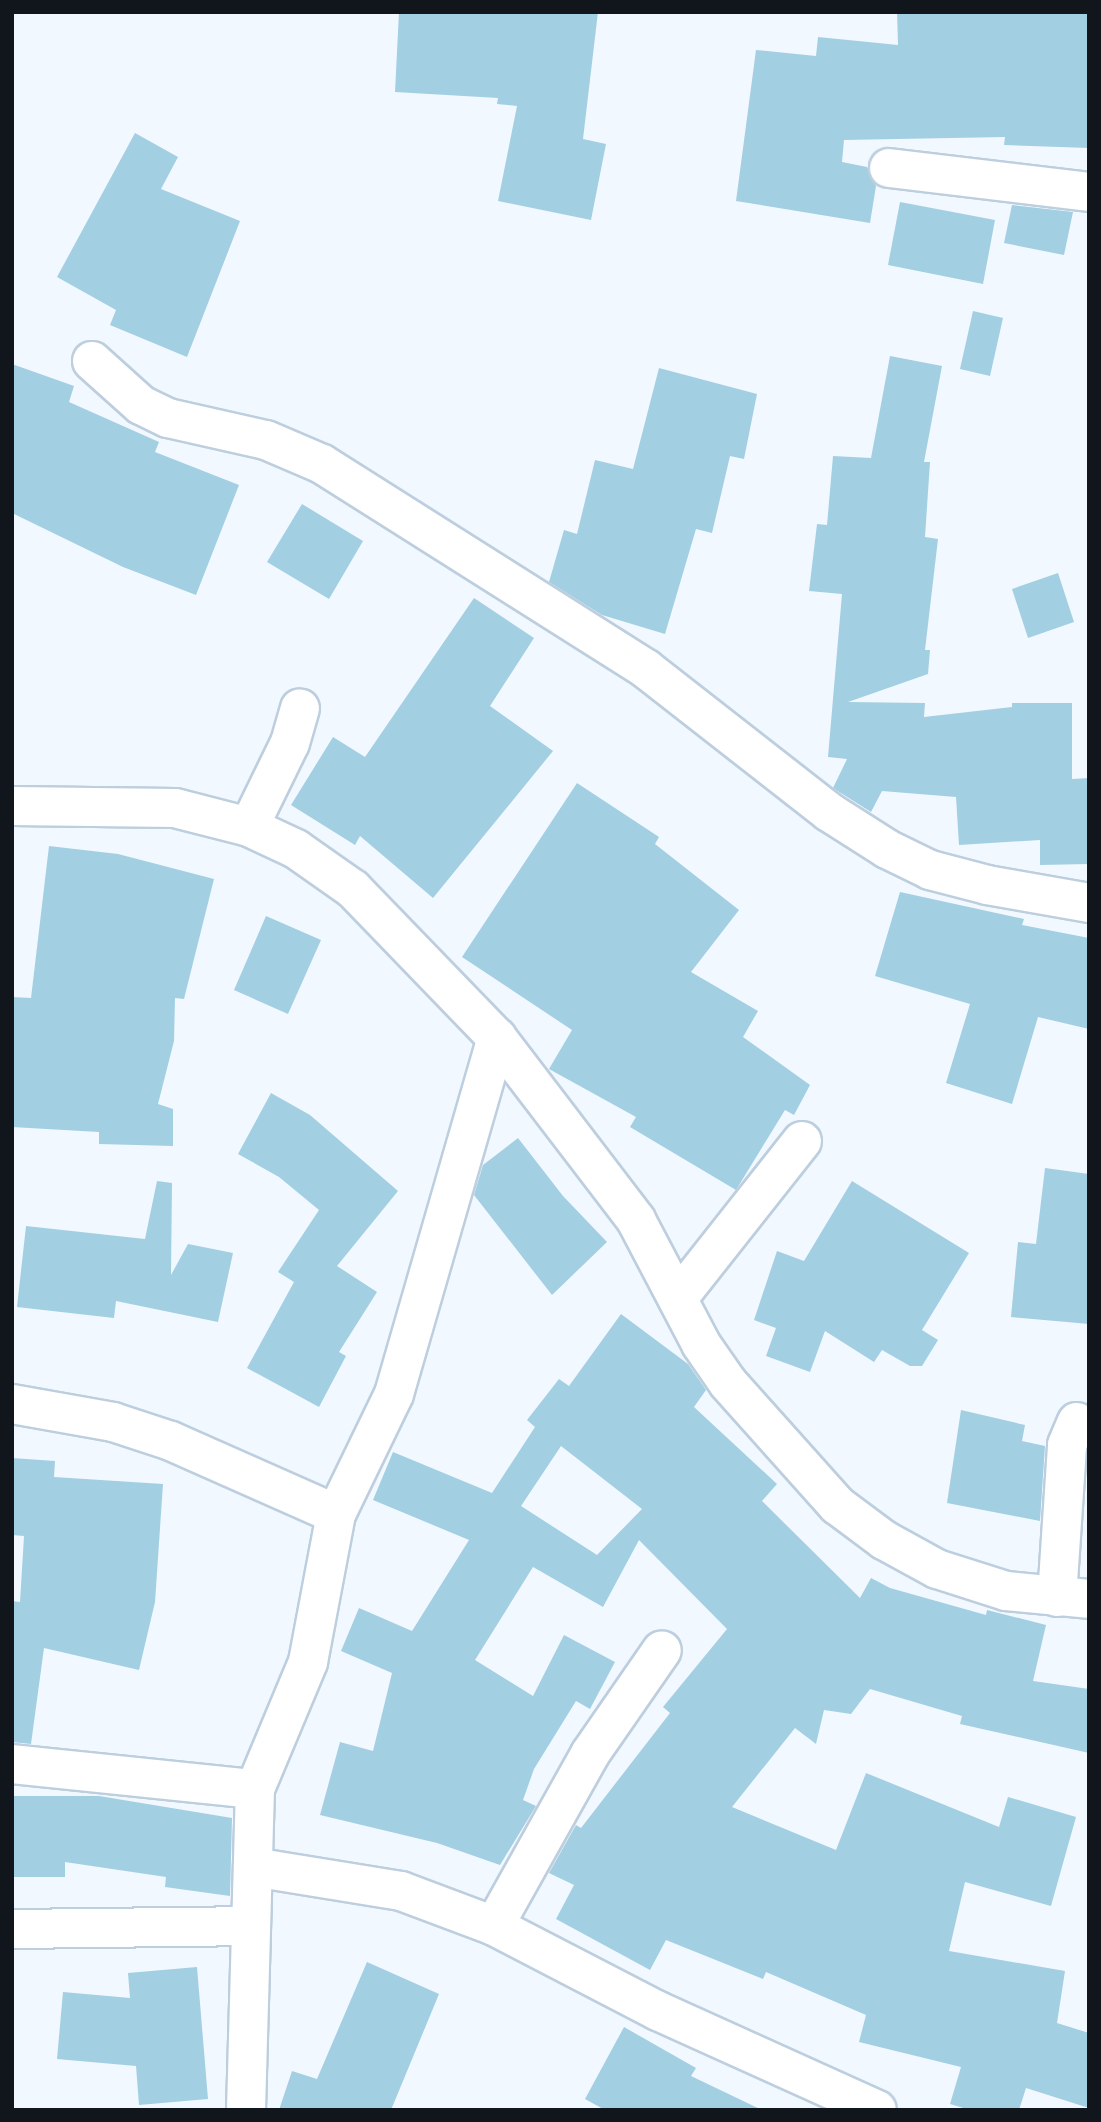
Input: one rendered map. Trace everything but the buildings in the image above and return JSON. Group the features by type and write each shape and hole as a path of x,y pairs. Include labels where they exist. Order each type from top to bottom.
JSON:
{"street":[{"path":"889,168 1089,192"},
{"path":"92,361 141,405 168,418 267,440 322,464 646,669 829,812 887,849 930,870 1089,903"},
{"path":"249,827 290,743 300,708"},
{"path":"12,806 176,808 249,827 296,849 353,889 497,1038 636,1220 728,1383 837,1504 884,1540 937,1569 1006,1591 1073,1598 1067,1445 1077,1422"},
{"path":"246,2110 256,1789 308,1662 336,1514 394,1394 497,1038"},
{"path":"678,1298 802,1141"},
{"path":"12,1404 113,1422 171,1441 336,1514"},
{"path":"494,1926 590,1754 662,1650"},
{"path":"12,1764 256,1789"},
{"path":"253,1867 401,1891 494,1926 658,2011 877,2110"},
{"path":"12,1929 250,1926"}]}
